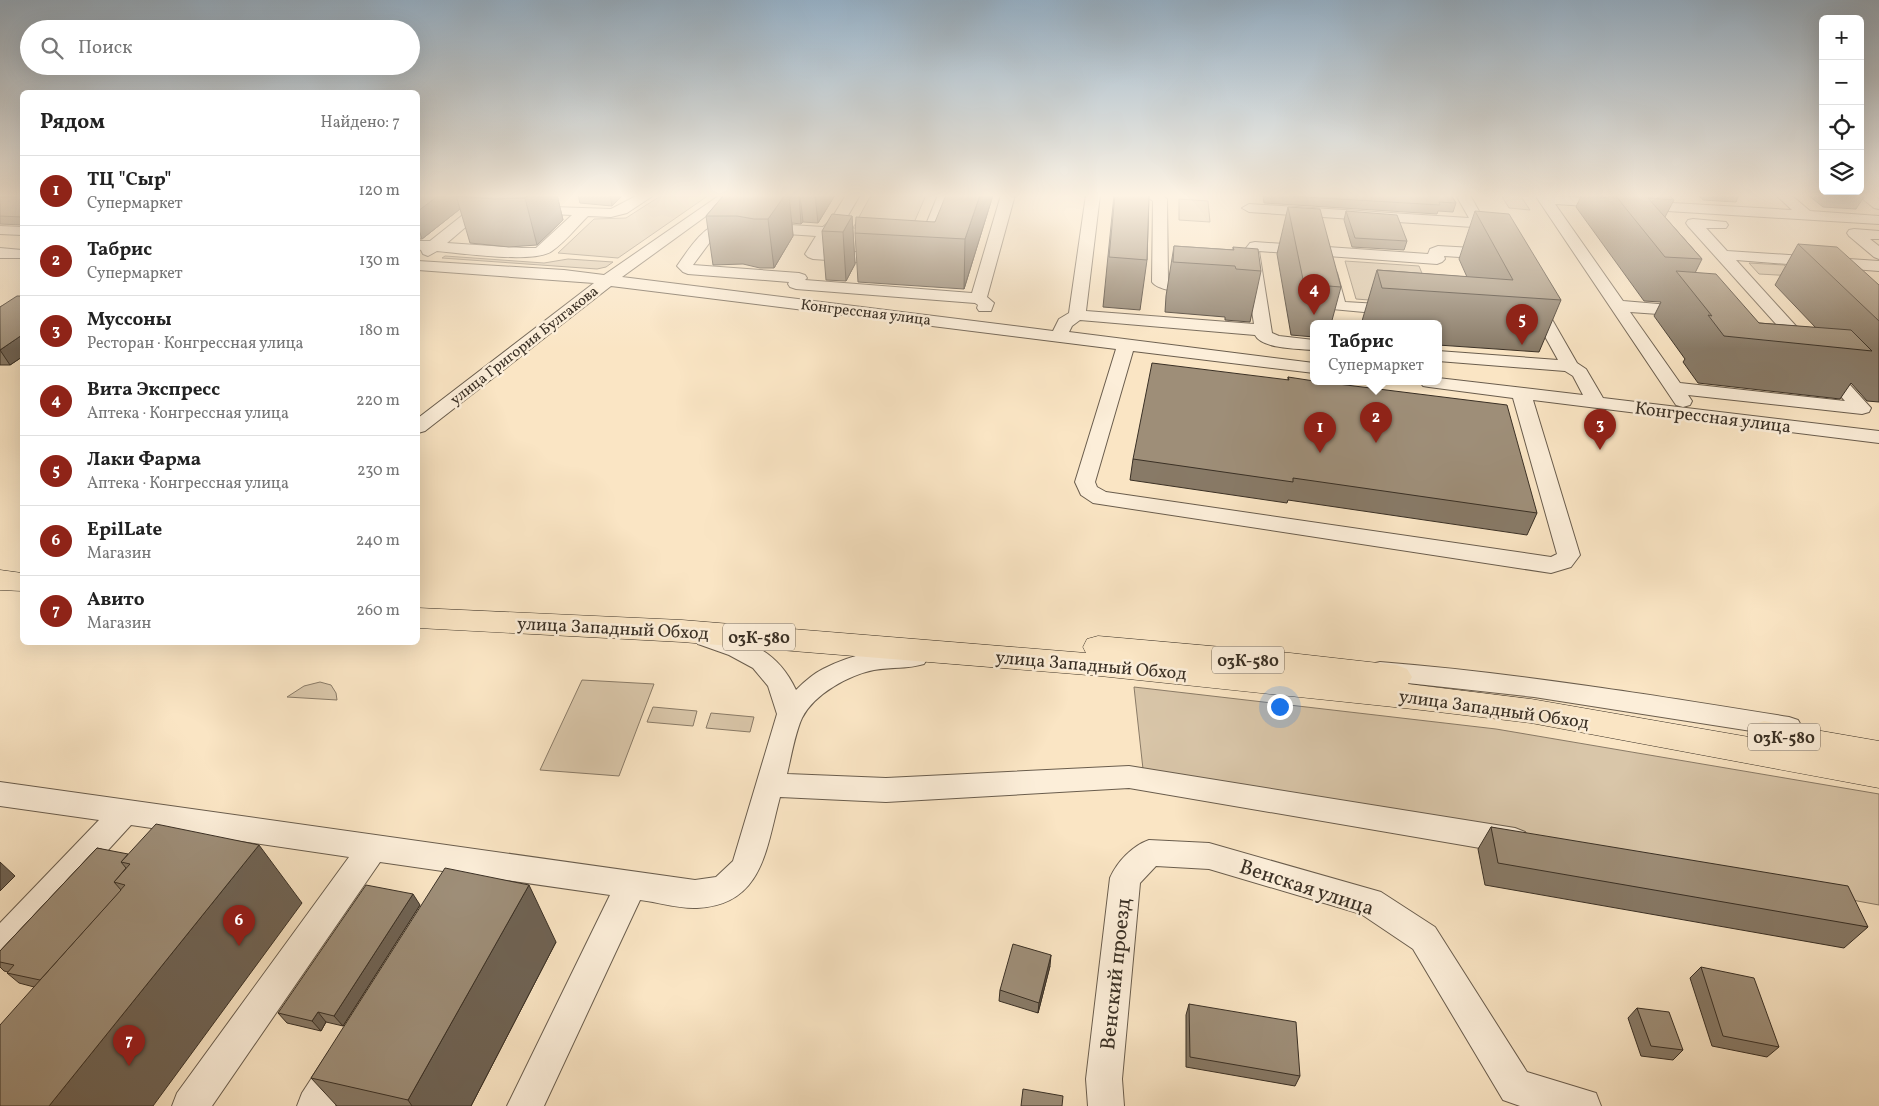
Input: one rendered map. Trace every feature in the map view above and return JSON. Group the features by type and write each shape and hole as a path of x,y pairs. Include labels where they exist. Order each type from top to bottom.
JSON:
{"highway":[{"path":"0,580 20,582"},
{"path":"0,598 20,599"},
{"name":"улица Западный Обход","path":"420,604 804,626 1153,650 1290,664 1423,680 1688,721 1879,754"},
{"name":"улица Западный Обход","path":"420,618 682,631 1100,665 1413,697 1530,711 1879,774"}],"street":[{"path":"420,258 433,247"},
{"path":"442,247 522,253 539,252 548,247"},
{"name":"улица Григория Булгакова","path":"420,426 608,280 655,247"},
{"path":"699,247 685,266 688,269 979,298 986,303 980,327"},
{"path":"785,303 817,247"},
{"path":"813,254 905,260 920,257 924,247"},
{"path":"979,298 993,247"},
{"path":"1077,315 1086,247"},
{"path":"1160,247 1160,282 1165,285 1211,289"},
{"path":"1252,247 1264,336 1269,340 1310,345"},
{"path":"1303,247 1323,251 1437,259"},
{"path":"1444,276 1435,254 1438,251 1501,255 1495,247"},
{"path":"1578,247 1692,414"},
{"path":"1715,247 1825,368 1870,409"},
{"path":"1863,247 1876,265"},
{"path":"1323,251 1341,320"},
{"path":"0,253 20,254"},
{"path":"1704,254 1876,265"},
{"path":"1811,261 1830,280"},
{"name":"Конгрессная улица","path":"420,265 493,269 608,280 1310,367"},
{"path":"1238,291 1257,292"},
{"path":"1529,292 1570,366"},
{"path":"1338,306 1407,311"},
{"path":"1618,306 1703,312"},
{"path":"1059,336 1065,323 1077,315 1238,326 1262,330"},
{"path":"1126,344 1085,482 1088,490 1100,498 1551,565 1563,562 1569,555 1521,393"},
{"path":"1442,356 1570,366 1580,372 1597,402"},
{"path":"1806,366 1825,368"},
{"name":"Конгрессная улица","path":"1442,384 1879,437"},
{"path":"1674,388 1870,409"},
{"path":"1823,430 1879,445"},
{"path":"682,631 733,645 755,656 775,674 786,694 790,714"},
{"path":"0,794 373,847 459,874 631,885 695,894 716,891 736,881 746,866 790,714 805,694 828,676 850,667 884,659 917,658 1100,665"},
{"path":"1290,664 1440,675 1643,703 1879,742"},
{"path":"769,785 886,790 1129,777 1540,845"},
{"path":"0,945 126,811"},
{"path":"196,854 221,825"},
{"path":"190,1106 373,847"},
{"name":"Венский проезд","path":"1106,1106 1104,1079 1125,878 1149,853"},
{"name":"Венская улица","path":"1149,853 1209,856 1370,902 1424,938 1516,1087 1583,1106"},
{"path":"525,1106 631,885"},
{"path":"315,1106 357,1038"}],"shaded area":[{"path":"565,247 634,247 618,258 558,253"},
{"path":"445,256 544,263 568,259 613,262 606,267 597,269 442,258"},
{"path":"1345,261 1419,266 1435,305 1356,299"},
{"path":"1749,263 1784,265 1795,276 1759,274"},
{"path":"582,680 654,684 619,776 540,770"},
{"path":"320,682 331,685 336,693 337,700 287,697 304,686"},
{"path":"1134,687 1496,729 1879,794 1879,905 1143,769"},
{"path":"653,707 697,711 693,726 647,722"},
{"path":"711,713 754,717 750,732 706,728"}],"building":[{"path":"1110,247 1147,247 1147,260 1109,257"},
{"path":"1174,247 1234,250 1233,247 1258,249 1261,271 1236,269 1235,266 1173,262"},
{"path":"1296,247 1330,247 1341,287 1304,284"},
{"path":"1495,247 1529,247 1561,300 1382,288 1377,270 1513,280"},
{"path":"1657,247 1691,247 1702,259 1665,257"},
{"path":"1801,247 1837,247 1879,285 1879,321"},
{"path":"1676,271 1716,274 1759,323 1851,330 1872,351 1724,336 1708,315 1712,316"},
{"path":"20,296 20,336 0,350 0,307"},
{"path":"1152,363 1289,380 1288,377 1310,380 1310,385 1346,385 1507,405 1537,513 1293,478 1293,482 1133,459"},
{"path":"156,824 259,845 49,1106 0,1106 0,1025 125,885 114,882 130,864 121,862"},
{"path":"1491,827 1848,886 1868,927 1498,863"},
{"path":"97,848 128,854 121,862 126,868 114,882 121,890 40,980 7,973 14,965 0,962 0,951"},
{"path":"445,868 529,885 408,1100 311,1078"},
{"path":"366,885 413,894 334,1016 318,1012 312,1021 278,1013"},
{"path":"1013,944 1051,955 1039,1003 1000,990"},
{"path":"1701,967 1754,978 1779,1047 1723,1036"},
{"path":"1189,1004 1296,1022 1300,1076 1190,1057"},
{"path":"1637,1008 1669,1012 1683,1050 1651,1046"},
{"path":"1023,1089 1063,1096 1062,1106 1021,1106"}],"place":[{"name":"Вита Экспресс","path":"1314,315"},
{"name":"Лаки Фарма","path":"1522,345"},
{"name":"Табрис","path":"1376,443"},
{"name":"Муссоны","path":"1600,450"},
{"name":"ТЦ \"Сыр\"","path":"1320,453"},
{"name":"EpilLate","path":"239,946"},
{"name":"Авито","path":"129,1066"}]}
